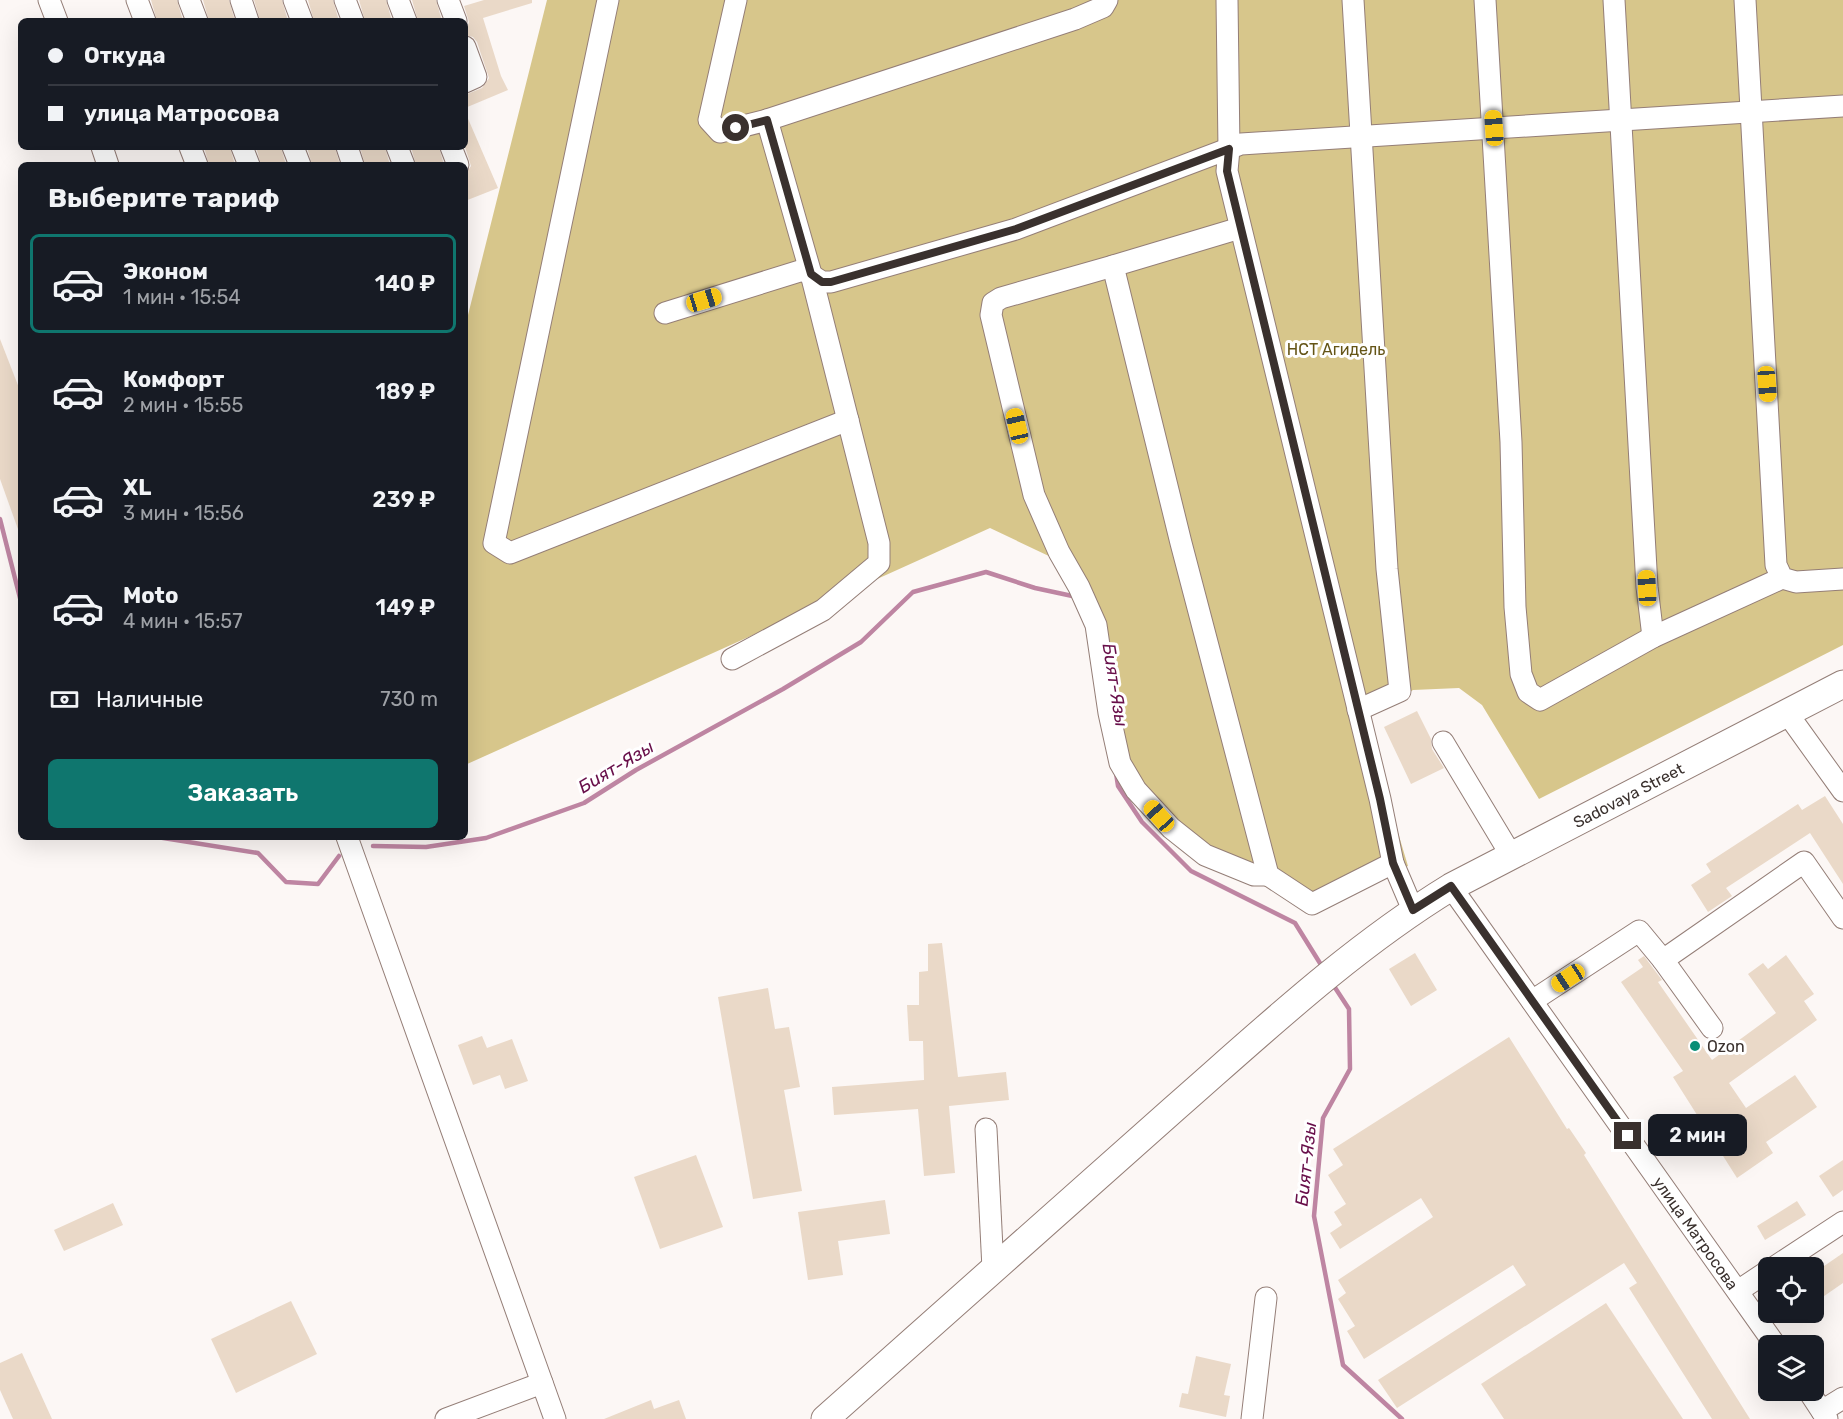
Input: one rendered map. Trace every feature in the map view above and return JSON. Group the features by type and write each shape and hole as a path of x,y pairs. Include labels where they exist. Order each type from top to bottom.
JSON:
{"main road":[{"name":"Sadovaya Street","path":"825,1419 1345,961 1413,910 1451,886 1843,684"}],"street":[{"path":"49,0 56,18"},
{"path":"138,0 144,18"},
{"path":"189,0 196,18"},
{"path":"241,0 248,18"},
{"path":"294,0 301,18"},
{"path":"345,0 352,18"},
{"path":"398,0 405,18"},
{"path":"608,0 494,543 510,553 848,420"},
{"path":"736,0 709,120 720,132 767,120 1075,19 1103,7 1107,0"},
{"path":"1227,0 1229,149 1227,171 1393,863 1413,910"},
{"path":"1353,0 1387,569 1400,691 1358,710"},
{"path":"1485,0 1510,442 1515,607 1521,674 1528,692 1540,700 1653,637 1782,578 1796,582 1843,579"},
{"path":"1614,0 1647,588 1653,637"},
{"path":"1745,0 1776,565 1782,578"},
{"path":"468,54 476,77 468,81"},
{"path":"665,313 803,270 822,282 831,282 1016,229 1241,144 1843,106"},
{"path":"732,659 823,610 879,563 879,543 848,420 811,274 767,120"},
{"path":"1240,228 1001,298 993,303 991,315 1034,495 1059,552 1080,587 1096,625 1108,713 1120,763 1136,790 1171,828 1205,855 1254,875 1268,875 1312,904 1393,863"},
{"path":"1113,266 1181,543 1268,875"},
{"path":"1787,712 1843,791"},
{"path":"1443,742 1511,855"},
{"path":"348,840 555,1419"},
{"path":"1663,960 1804,862 1843,918"},
{"name":"улица Матросова","path":"1451,886 1768,1335"},
{"path":"1532,1001 1639,931 1712,1028"},
{"path":"986,1129 993,1269"},
{"path":"1790,1257 1843,1222"},
{"path":"1738,1291 1758,1278"},
{"path":"1252,1419 1266,1298"},
{"path":"446,1419 542,1383"},
{"path":"1815,1401 1825,1415 1843,1398"}],"green space":[{"name":"НСТ Агидель","path":"547,0 1843,0 1843,645 1539,799 1482,705 1459,688 1413,690 1364,719 1408,866 1308,911 1194,845 1130,776 1105,664 1053,558 990,528 468,764 468,315"}],"building":[{"path":"151,0 177,0 182,18 156,18"},
{"path":"203,0 229,0 234,18 208,18"},
{"path":"254,0 282,0 287,18 259,18"},
{"path":"308,0 333,0 338,18 313,18"},
{"path":"359,0 386,0 391,18 364,18"},
{"path":"412,0 436,0 441,18 417,18"},
{"path":"484,0 532,0 532,3 483,18 501,76 508,90 468,107 468,94 482,88 489,78 477,42 473,37 468,36 469,22 464,6"},
{"path":"468,119 498,188 468,200 468,170 471,166 466,150 468,150"},
{"path":"205,150 231,150 234,162 208,162"},
{"path":"257,150 282,150 285,162 260,162"},
{"path":"308,150 336,150 339,162 311,162"},
{"path":"361,150 386,150 389,162 364,162"},
{"path":"412,150 440,150 443,162 415,162"},
{"path":"0,339 18,385 18,529 0,479"},
{"path":"1417,711 1431,739 1432,749 1444,768 1411,784 1384,727"},
{"path":"1825,796 1843,824 1843,884 1810,833 1726,888 1732,896 1708,912 1691,885 1711,872 1706,864 1798,804 1802,810"},
{"path":"942,943 958,1077 1006,1072 1009,1100 949,1106 955,1173 924,1176 918,1109 834,1115 832,1087 924,1080 923,1041 909,1041 907,1005 919,1005 919,972 928,971 928,944"},
{"path":"1415,953 1437,990 1411,1006 1389,969"},
{"path":"1786,955 1814,994 1804,1001 1817,1020 1729,1083 1746,1108 1795,1075 1817,1107 1766,1142 1773,1153 1737,1178 1673,1077 1683,1071 1621,982 1643,967 1638,960 1644,956 1662,980 1658,982 1712,1060 1776,1013 1748,974 1763,963 1768,969"},
{"path":"768,988 775,1029 789,1027 800,1087 784,1090 802,1191 753,1199 718,997"},
{"path":"482,1036 487,1048 512,1039 528,1081 505,1089 500,1075 473,1085 458,1045"},
{"path":"1509,1037 1567,1129 1569,1128 1586,1153 1584,1155 1750,1419 1712,1419 1629,1288 1637,1283 1624,1263 1397,1408 1378,1380 1526,1285 1513,1265 1364,1359 1347,1331 1355,1326 1338,1299 1346,1293 1338,1280 1433,1217 1421,1198 1340,1249 1330,1233 1342,1225 1334,1212 1346,1204 1328,1175 1343,1165 1333,1149"},
{"path":"696,1155 723,1227 660,1249 634,1177"},
{"path":"1843,1160 1843,1190 1833,1197 1819,1176"},
{"path":"885,1200 890,1234 838,1241 843,1275 808,1280 798,1212"},
{"path":"1797,1201 1806,1215 1765,1240 1757,1226"},
{"path":"113,1203 123,1225 64,1251 54,1230"},
{"path":"1843,1253 1843,1283 1824,1296 1824,1266"},
{"path":"291,1301 317,1354 236,1393 211,1339"},
{"path":"1606,1303 1683,1419 1504,1419 1481,1384"},
{"path":"22,1353 52,1419 13,1419 0,1390 0,1363"},
{"path":"1196,1356 1231,1364 1224,1395 1230,1396 1226,1417 1179,1407 1182,1393 1188,1394"},
{"path":"651,1400 654,1409 679,1400 686,1419 604,1419"}],"waterway":[{"name":"Бият-Язы","path":"0,519 18,590"},
{"name":"Бият-Язы","path":"373,846 426,847 486,838 584,803 636,770 783,689 861,642 913,592 986,572 1035,588 1077,597"},
{"name":"Бият-Язы","path":"1116,773 1118,786 1142,822 1191,871 1295,923 1323,968"},
{"name":"Бият-Язы","path":"176,840 258,853 286,882 318,884 339,856"},
{"name":"Бият-Язы","path":"1332,983 1349,1009 1350,1069 1323,1118 1314,1216 1343,1365 1402,1419"}],"place":[{"name":"Ozon","path":"1695,1046"}],"route":[{"path":"736,128 767,120 811,274 822,282 831,282 1016,229 1229,149 1227,171 1249,268 1347,661 1393,863 1413,910 1451,886 1628,1136"}]}
